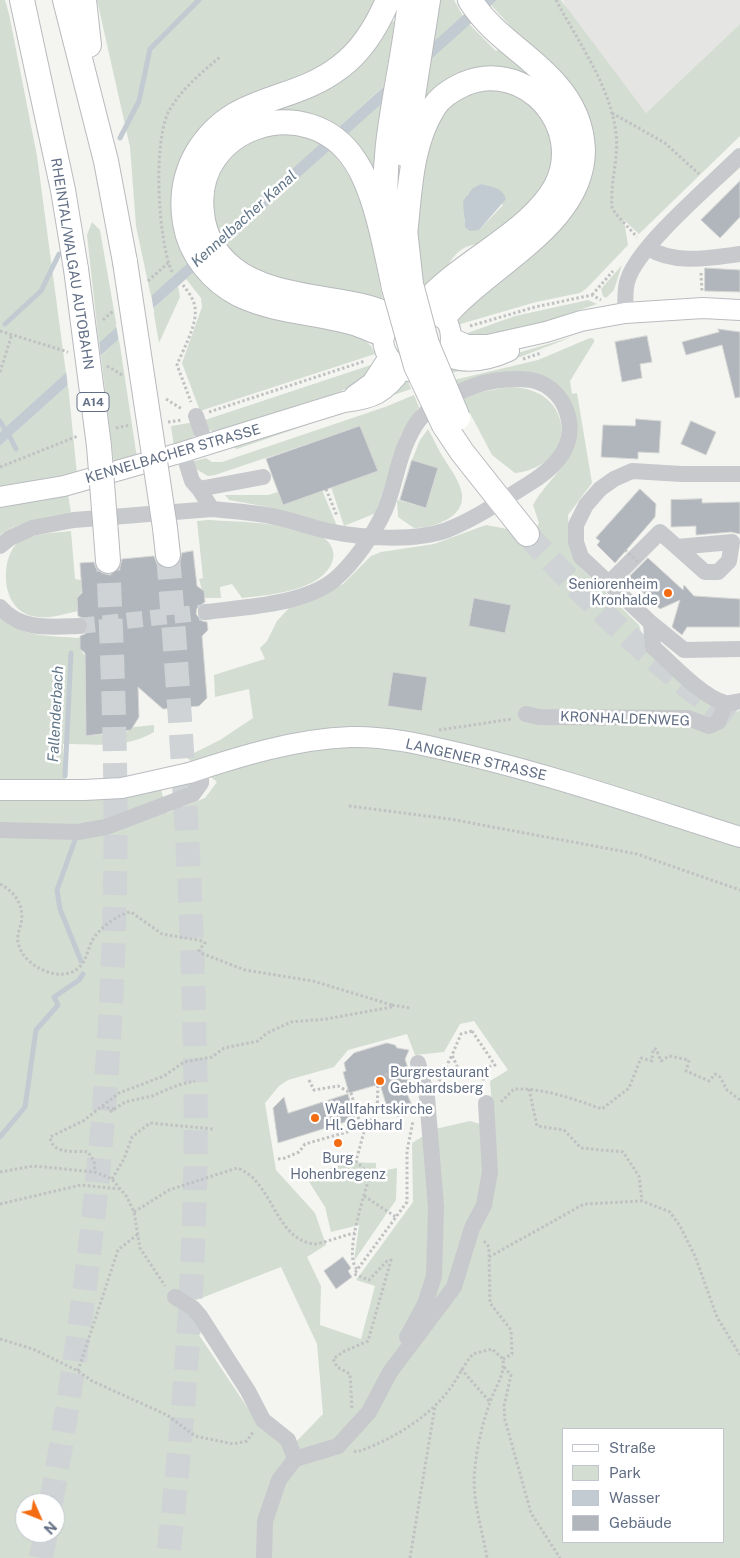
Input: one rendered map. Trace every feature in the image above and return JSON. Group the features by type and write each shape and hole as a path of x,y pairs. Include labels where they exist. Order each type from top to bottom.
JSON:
{"highway":[{"name":"RHEINTAL/WALGAU AUTOBAHN","path":"22,0 63,190 76,269 98,446 108,560"},
{"path":"65,0 106,161"},
{"path":"84,0 106,161 125,262 168,555"},
{"path":"387,325 365,306 263,285 233,270 216,266 216,252 186,229 183,196 193,159 214,129 235,113 307,86 342,66 371,34 388,0"},
{"path":"410,0 388,139 385,191 399,282 416,366 451,422 462,452 527,534"},
{"path":"405,235 401,187 409,113 428,0"},
{"path":"446,329 467,292 552,220 571,195 581,168 583,156 580,129 567,99 545,73 506,41 481,16 470,0"},
{"path":"399,282 416,150 420,136 436,105 456,88 482,79 506,80 519,84 540,97 554,114 563,135 564,158 556,186 532,215 451,278 446,329"},
{"path":"200,241 202,220 201,198 206,177 221,150 239,135 260,125 279,122 300,123 330,135 348,151 362,173 399,282"}],"main road":[{"path":"446,329 438,365 428,370 409,372 395,363 384,348 387,325 402,307 412,304 446,329 476,346 546,332 581,321 625,313 703,308 740,310"},
{"name":"KENNELBACHER STRASSE","path":"0,496 64,486 183,452 344,402 372,383 395,363"},
{"name":"LANGENER STRASSE","path":"0,790 122,788 195,771 266,750 300,743 352,737 414,743 550,777 740,837"}],"street":[{"path":"625,313 628,278 644,244 740,156"},
{"path":"644,244 660,256 674,258 700,258 740,254"},
{"path":"0,546 10,538 27,530 74,520 212,509 268,515 329,532 370,536 430,534 447,529 494,492 544,474 566,449 570,422 564,405 552,390 537,381 510,379 481,384 465,390 429,410 412,431 405,446 385,510 370,536 333,581 316,590 275,602 206,612"},
{"path":"196,416 206,445"},
{"path":"183,452 192,481 212,509"},
{"path":"740,474 682,474 632,471 614,479 600,489 586,505 576,525 576,542 581,557 651,623 684,650 740,649"},
{"path":"199,489 263,477"},
{"path":"608,584 660,532 677,547"},
{"path":"0,607 15,620 35,627 79,626"},
{"path":"651,623 653,648 710,696 733,702"},
{"name":"KRONHALDENWEG","path":"526,714 539,717 688,718 710,726 718,722 733,702"},
{"path":"0,830 78,832 106,827 193,794 201,783 195,771"},
{"path":"264,1558 265,1521 279,1480 295,1460 338,1446 369,1412 425,1304 434,1276 436,1207 427,1097 418,1063"},
{"path":"390,1372 454,1287 472,1228 484,1205 490,1172 484,1102"},
{"path":"176,1298 193,1308 200,1316 248,1391 263,1420 288,1440 295,1460"}],"path":[{"path":"556,0 603,88 612,113 616,135 612,206 615,213 644,244"},
{"path":"612,113 664,143 703,178"},
{"path":"700,258 703,308"},
{"path":"183,285 194,302 195,310 194,319 177,364 196,416 367,361"},
{"path":"446,329 592,295"},
{"path":"0,330 74,354"},
{"path":"0,372 12,334"},
{"path":"326,489 331,501"},
{"path":"625,550 638,562"},
{"path":"350,806 450,819 637,854 740,890"},
{"path":"0,884 12,890 20,903 22,918 18,933 19,947 31,962 53,974 62,974 78,968 84,962 96,934 124,914 131,912 162,934 203,941 205,943 200,949 201,953 245,970 313,981 390,1004 410,1008"},
{"path":"95,1172 94,1161 88,1152 70,1153 61,1150 52,1145 50,1137 80,1123 119,1093 164,1076 184,1062 212,1057 224,1048 258,1041 267,1033 291,1022 326,1019 392,1007 390,1004"},
{"path":"427,1097 434,1090 461,1034 472,1032 495,1065 461,1075 452,1055"},
{"path":"486,1068 484,1102 496,1107 514,1089 529,1089 566,1096 602,1108 629,1088 641,1058 652,1060 653,1049 656,1049 661,1061 669,1056 689,1060 686,1071 709,1081 715,1074 720,1077 727,1090 740,1100"},
{"path":"357,1269 351,1259 355,1232 370,1175 356,1161 365,1128 377,1111 378,1085 386,1074 418,1063"},
{"path":"309,1080 314,1090 338,1086 351,1093 359,1120 354,1130"},
{"path":"110,1112 126,1102 152,1096 178,1085 195,1081"},
{"path":"529,1089 537,1126 564,1130 581,1148 624,1152 639,1176 642,1201"},
{"path":"101,1106 115,1109"},
{"path":"112,1180 124,1159 132,1137 150,1123 213,1129"},
{"path":"278,1159 299,1152 305,1144 365,1128"},
{"path":"353,1429 350,1374 337,1367 333,1359 368,1341 391,1260 387,1261 369,1280 354,1274 407,1202 407,1151"},
{"path":"0,1172 33,1166 95,1172 112,1180 127,1197 134,1212 140,1248 176,1298"},
{"path":"134,1212 169,1190 237,1168 254,1176 280,1218 299,1240 316,1245 355,1232"},
{"path":"0,1204 81,1185 120,1189"},
{"path":"364,1196 396,1217"},
{"path":"489,1258 584,1204 642,1201 670,1212 680,1226 695,1256 717,1317 740,1354"},
{"path":"472,1228 489,1247 490,1304 511,1330 512,1354 503,1359"},
{"path":"78,1371 118,1250 138,1234"},
{"path":"0,1339 33,1349 78,1371 92,1381 166,1415 195,1436 233,1444 246,1441 263,1420"},
{"path":"338,1446 357,1452 381,1444 435,1406 452,1386 472,1354 492,1349 503,1359 504,1366 490,1402 475,1466 473,1496 487,1558"},
{"path":"504,1366 511,1375 504,1406 505,1420 530,1513 560,1558"},
{"path":"461,1369 490,1402"},
{"path":"410,1558 435,1406"}],"shaded area":[{"path":"563,0 740,0 740,24 646,113 568,12"}],"green space":[{"path":"0,0 5,0 9,14 37,156 66,373 0,432"},
{"path":"97,0 378,0 356,39 319,72 237,102 188,263 151,297 136,226 130,147"},
{"path":"438,0 454,0 463,16 434,42"},
{"path":"497,0 561,0 646,113 740,24 740,136 639,234 624,220 628,245 586,289 580,293 536,302 457,325 463,308 561,223 545,57 516,32 491,5"},
{"path":"392,21 397,22 397,26 394,26 384,86 339,127 306,113 224,136 250,119 301,102 328,88 353,69 375,46"},
{"path":"469,24 496,51 499,49 522,67 556,99 572,161 512,72 423,111 431,58"},
{"path":"481,87 516,91 552,126 554,170 530,206 483,244 471,246 455,255 440,276 424,286 417,238 417,205 433,128 455,99","holes":["481,184 503,205 479,230 464,222 467,195"]},
{"path":"382,102 373,170 362,151 346,134"},
{"path":"268,132 300,135 321,144 220,235 209,214 214,178 235,148"},
{"path":"329,150 343,166 361,201 367,220 383,299 369,300 257,275 225,244"},
{"path":"92,222 100,230 117,328 99,344 87,235"},
{"path":"622,265 614,290 606,298 603,296 601,289"},
{"path":"194,272 362,337 371,346 375,354 200,411 182,363 202,307 201,298 186,279"},
{"path":"178,286 180,297 159,343 153,309"},
{"path":"588,300 597,304 500,337 462,335 515,316"},
{"path":"572,337 520,357 451,373 448,365 494,360"},
{"path":"590,338 594,339 570,381 572,394 577,393 592,483 568,515 570,544 581,568 639,625 646,649 712,705 730,716 740,710 740,1558 0,1558 0,618 18,629 28,632 48,636 80,638 80,649 85,656 86,736 125,733 134,727 154,725 154,732 132,741 98,745 63,744 66,801 134,795 161,789 167,813 205,798 217,782 186,757 220,740 253,718 249,689 215,697 214,675 265,659 260,648 267,641 277,621 290,607 343,584 371,556 381,552 434,544 486,525 507,529 521,542 536,529 539,523 533,505 561,468 575,444 558,386 456,386 454,380 538,360","holes":["474,1021 508,1070 490,1081 494,1128 470,1121 435,1129 412,1143 413,1202 356,1280 375,1286 361,1339 320,1325 321,1286 307,1257 326,1245 315,1213 276,1170 265,1103 279,1086 288,1080 334,1067 348,1050 407,1034 415,1055 444,1052 460,1024","281,1267 317,1344 323,1414 292,1446 253,1416 185,1314 186,1304"]},
{"path":"119,339 137,458 114,464 101,356"},
{"path":"374,364 364,376 327,398 216,433 208,429 205,420"},
{"path":"407,379 411,389 237,449 233,447 369,403"},
{"path":"68,385 77,474 0,488 0,446"},
{"path":"508,387 530,390 547,399 557,412 561,427 559,442 551,456 536,467 515,473 492,455 462,398"},
{"path":"414,395 419,407 401,434 376,513 344,526 331,487 377,471 360,426 215,475 208,476 196,469 194,461 206,458 212,462 222,462 385,407"},
{"path":"192,424 195,434 190,441 174,447 171,426"},
{"path":"428,429 458,481 462,496 458,510 451,517 433,526 414,528 398,517 397,500 426,508 438,469 412,460 420,440"},
{"path":"322,490 337,526 268,507 229,500 225,495 268,495 278,492 283,505"},
{"path":"68,494 71,513 25,523 0,535 0,503"},
{"path":"208,520 285,526 314,533 329,543 333,551 333,559 328,570 319,578 308,585 295,589 281,593 242,598 232,584 220,587 221,598 204,598 199,579 203,578 197,521"},
{"path":"71,531 75,579 81,580 81,593 77,599 78,611 55,616 38,617 21,611 9,594 6,582 8,560 12,550 18,542 24,539 44,534"},
{"path":"347,1162 376,1163 376,1172 397,1168 396,1200 354,1261 359,1225 331,1232 325,1207 306,1177"}],"water":[{"name":"Kennelbacher Kanal","path":"480,0 497,0 0,446 0,432"},
{"path":"481,184 499,190 506,199 479,230 470,231 465,227 463,201 473,188"}],"pier":[{"path":"151,294 154,312 119,342 116,325"},
{"path":"99,341 101,359 68,388 66,370"}],"building":[{"path":"740,181 740,217 720,238 701,220"},
{"path":"705,268 740,270 740,292 705,291"},
{"path":"718,329 740,332 740,397 735,398 722,345 686,355 682,342 719,332"},
{"path":"647,336 652,362 640,364 642,378 622,382 615,342"},
{"path":"636,419 661,421 659,453 638,452 638,459 601,457 603,425 635,426"},
{"path":"691,421 716,432 706,455 681,444"},
{"path":"360,426 378,471 283,505 266,459"},
{"path":"412,460 438,468 426,508 400,500"},
{"path":"640,489 656,504 655,517 615,563 597,545 600,541 596,538"},
{"path":"702,499 702,503 740,502 740,534 731,532 696,535 696,526 671,527 671,500"},
{"path":"193,551 197,586 204,591 205,602 197,608 196,614 202,621 207,622 208,630 202,636 207,698 199,706 163,709 138,687 139,717 131,730 86,736 85,653 80,649 80,636 85,634 89,626 87,620 78,616 77,598 82,593 80,563 94,562 96,568 102,573 110,575 120,567 122,559 154,556 157,564 163,568 170,569 180,561 182,553"},
{"name":"Seniorenheim Kronhalde","path":"648,558 683,590 684,585 694,596 740,599 740,627 687,627 682,635 672,627 680,600 660,609 628,578"},
{"path":"474,598 511,605 505,633 469,626"},
{"path":"393,672 427,677 422,711 388,706"},
{"name":"Burgrestaurant Gebhardsberg","path":"387,1043 395,1045 397,1048 409,1050 405,1059 413,1084 405,1089 413,1108 410,1114 405,1116 398,1117 388,1111 380,1084 349,1093 343,1072 346,1071 344,1063 354,1053"},
{"name":"Wallfahrtskirche Hl. Gebhard","path":"348,1094 355,1119 278,1143 273,1108 284,1097 288,1113"},
{"path":"343,1257 351,1268 348,1271 352,1277 336,1289 324,1271"}],"waterway":[{"name":"Fallenderbach","path":"120,138 139,101 150,49 199,0"},
{"name":"Fallenderbach","path":"5,324 41,291 59,254"},
{"name":"Fallenderbach","path":"0,421 5,430"},
{"name":"Fallenderbach","path":"10,437 16,449"},
{"name":"Fallenderbach","path":"65,776 71,653"},
{"name":"Fallenderbach","path":"75,840 57,890 60,909 81,961"},
{"name":"Fallenderbach","path":"0,1137 25,1107 36,1030 58,1005 54,997 79,980 83,974"}],"tunnel":[{"path":"527,534 551,561 628,636 682,682 740,726"},
{"path":"168,555 189,866 194,991 196,1117 190,1306 181,1432 168,1558"},
{"path":"53,1493 87,1272 96,1195 109,1039 115,884 115,803 108,561"},
{"path":"79,626 206,612"},
{"path":"41,1558 44,1543"}],"place":[{"name":"Seniorenheim Kronhalde","path":"668,593"},
{"name":"Burgrestaurant Gebhardsberg","path":"380,1081"},
{"name":"Wallfahrtskirche Hl. Gebhard","path":"315,1118"},
{"name":"Burg Hohenbregenz","path":"338,1143"}]}
